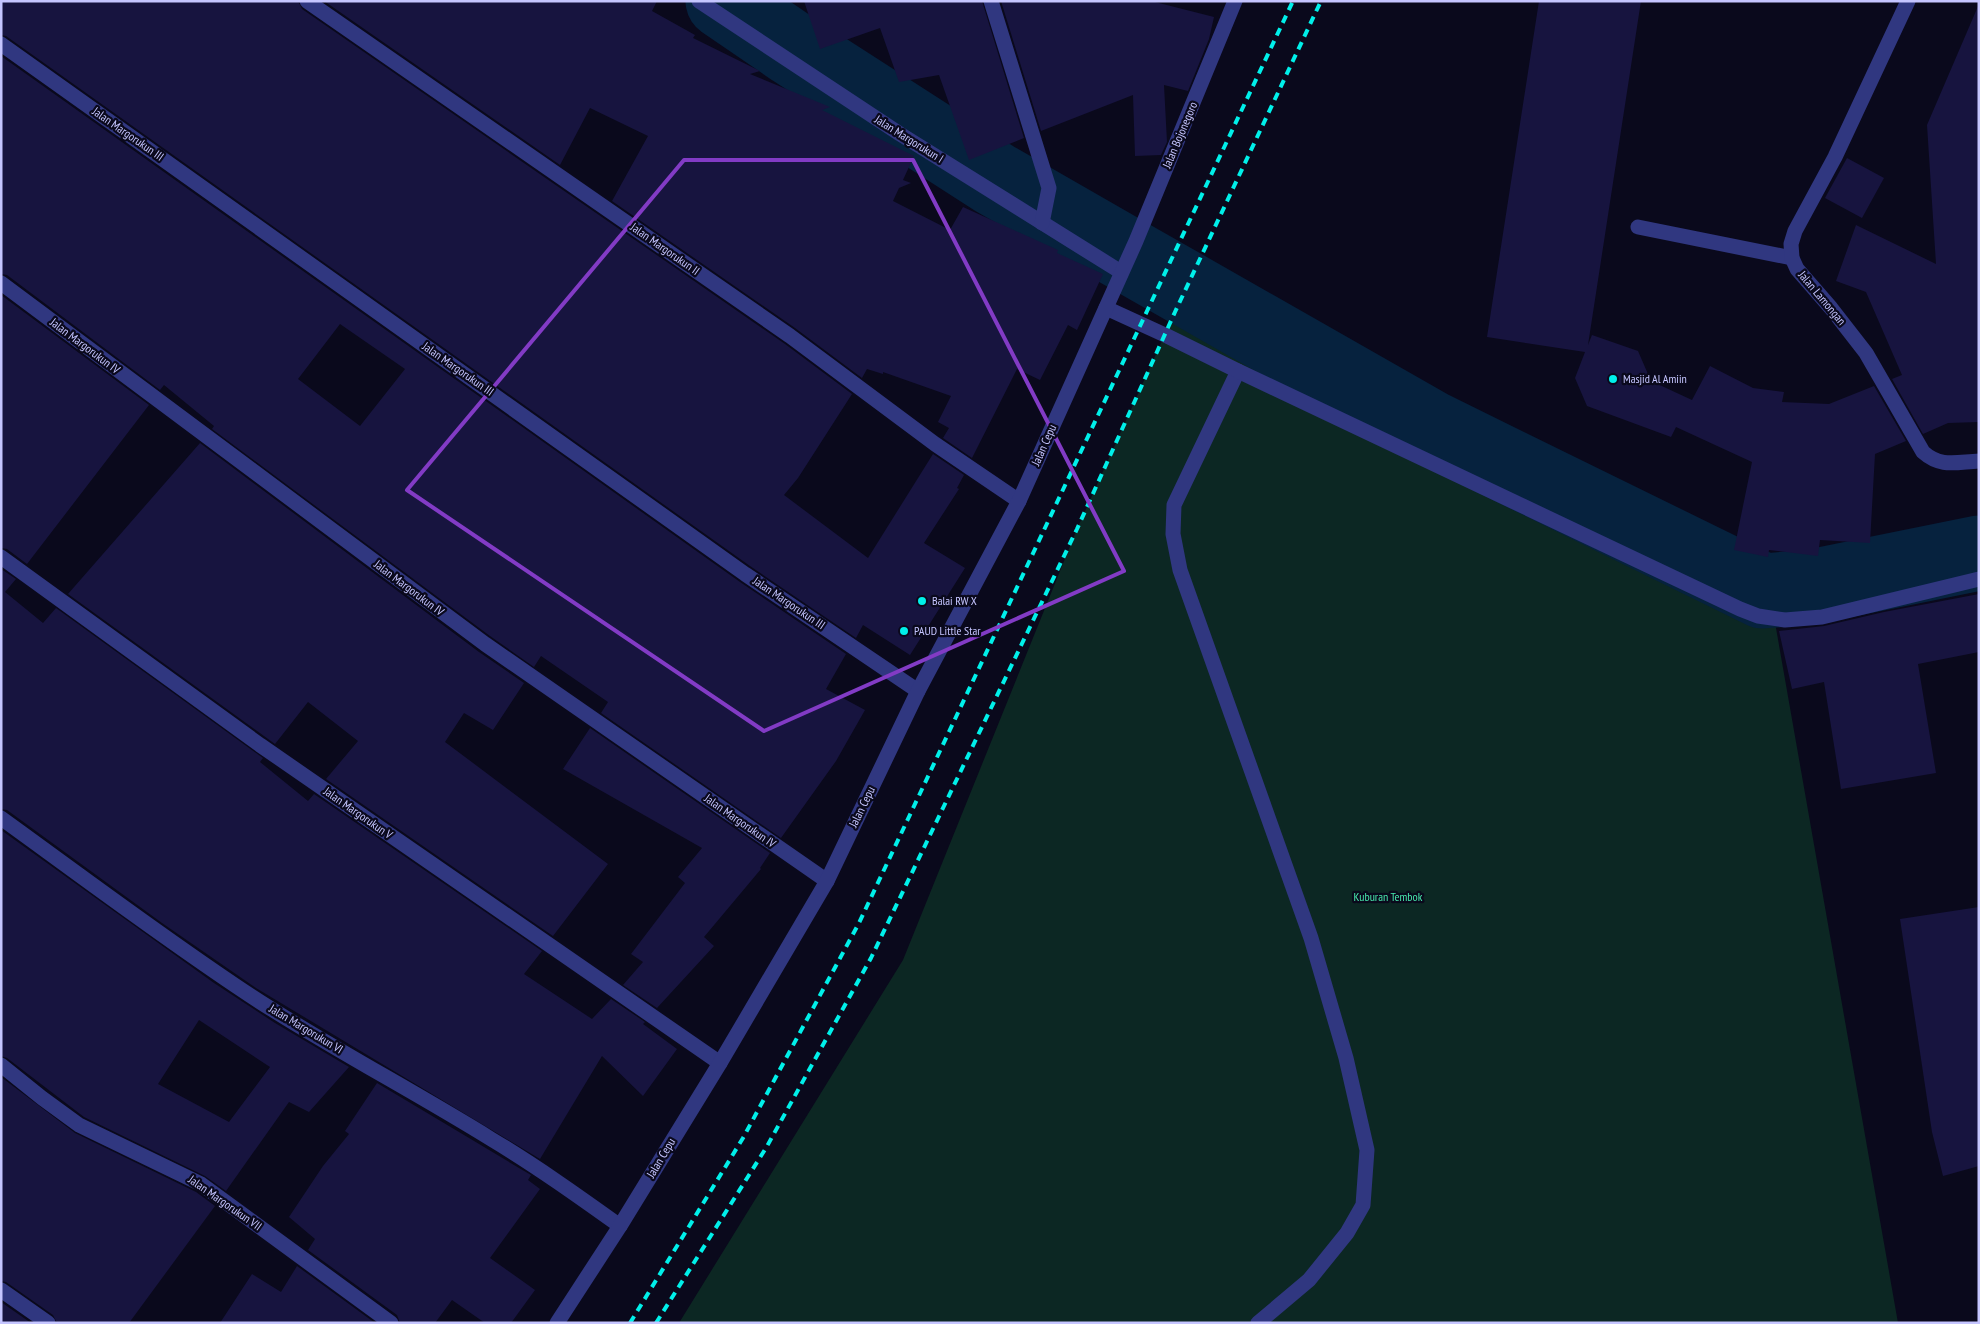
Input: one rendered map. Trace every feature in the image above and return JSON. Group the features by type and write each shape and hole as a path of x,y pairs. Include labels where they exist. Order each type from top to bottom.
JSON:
{"street":[{"name":"Jalan Margorukun II","path":"308,1 782,331 936,444 1019,501"},
{"name":"Jalan Margorukun I","path":"699,1 900,134 1043,219 1123,270"},
{"path":"992,1 1048,188 1043,219"},
{"name":"Jalan Bojonegoro","path":"1123,270 1235,1"},
{"name":"Jalan Lamongan","path":"1908,1 1835,157 1795,230 1791,244 1792,258 1797,269 1831,308 1866,353 1923,452 1932,460 1942,463 1979,461"},
{"name":"Jalan Margorukun III","path":"1,44 745,574 918,691"},
{"path":"1638,227 1792,258"},
{"name":"Jalan Cepu","path":"557,1323 620,1226 720,1063 827,881 918,691 1019,501 1123,270"},
{"name":"Jalan Margorukun IV","path":"1,283 485,644 827,881"},
{"path":"1106,308 1758,616 1785,620 1822,617 1979,579"},
{"path":"1238,371 1174,505 1173,534 1180,570 1312,938 1346,1058 1367,1150 1364,1205 1347,1233 1309,1280 1258,1323"},
{"name":"Jalan Margorukun V","path":"1,557 260,745 720,1063"},
{"name":"Jalan Margorukun VI","path":"1,818 251,996 371,1069 491,1138 541,1170 620,1226"},
{"name":"Jalan Margorukun VII","path":"1,1065 79,1125 201,1184 392,1323"},
{"path":"1,1290 48,1323"}],"highlighted area":[{"path":"684,160 913,160 1124,571 764,731 407,490"}],"green space":[{"name":"Kuburan Tembok","path":"1175,312 1773,611 1898,1323 679,1323 903,960 1077,529"}],"building":[{"path":"1,1 298,1 302,9 785,344 852,394 798,478 784,495 868,558 933,454 964,475 957,488 959,489 924,543 965,568 910,655 863,625 856,638 750,566 6,36 1,35"},
{"path":"324,1 657,1 652,11 695,35 693,38 760,71 750,74 830,107 822,110 914,156 903,180 911,183 899,188 893,201 950,230 963,207 1058,250 1057,253 1103,274 1077,330 1068,325 1040,380 1017,369 972,458 943,438 949,428 938,422 951,396 883,372 883,374 867,369 862,378 795,328 612,201 648,136 590,108 560,165"},
{"path":"804,1 982,1 1024,138 969,160 939,75 899,82 880,28 820,49"},
{"path":"1001,1 1151,1 1214,17 1209,39 1188,91 1164,85 1167,142 1161,155 1135,156 1133,95 1041,131"},
{"path":"1539,1 1641,1 1588,345 1592,335 1638,351 1651,381 1692,400 1710,366 1753,388 1784,392 1782,402 1829,404 1874,386 1906,441 1875,454 1870,543 1820,540 1818,556 1769,550 1768,557 1734,550 1752,462 1676,427 1671,437 1587,406 1575,378 1585,352 1487,337"},
{"path":"1979,4 1979,422 1948,423 1923,434 1892,379 1902,375 1866,292 1836,281 1856,225 1936,264 1927,125"},
{"path":"1,56 740,582 846,654 826,689 865,710 836,761 781,838 601,713 608,702 541,656 534,667 490,636 212,429 214,426 164,385 160,390 7,275 1,274","holes":["340,324 405,369 360,426 298,379"]},
{"path":"1847,158 1884,178 1862,218 1825,198"},
{"path":"1,295 149,405 27,564 7,549 1,548"},
{"path":"200,443 479,652 524,683 493,730 464,713 445,742 608,864 553,936 326,779 358,741 308,702 275,744 68,594"},
{"path":"1,569 16,579 5,592 43,623 56,608 263,758 260,762 308,801 314,794 542,951 524,974 592,1019 611,999 645,1022 643,1024 677,1049 643,1096 602,1056 540,1159 256,988 162,923 7,810 1,809"},
{"path":"1979,594 1979,652 1918,664 1936,773 1841,789 1824,682 1792,689 1779,631 1824,626 1884,612"},
{"path":"590,728 770,853 761,869 704,937 714,946 657,1008 623,985 643,962 631,954 685,883 678,877 702,848 563,769"},
{"path":"1,830 214,983 275,1023 349,1067 309,1112 289,1102 226,1191 205,1176 84,1117 7,1058 1,1056","holes":["199,1020 270,1067 229,1122 158,1084"]},
{"path":"1979,907 1979,1166 1943,1176 1932,1132 1900,919"},
{"path":"1,1077 75,1133 196,1192 215,1206 129,1323 57,1323 53,1315 6,1282 1,1281"},
{"path":"377,1083 531,1175 528,1180 540,1189 490,1258 535,1290 511,1323 485,1323 452,1300 435,1323 400,1323 397,1315 308,1250 315,1239 289,1217 323,1166 349,1134 345,1131"},
{"path":"297,1266 375,1323 220,1323 252,1274 281,1292"},
{"path":"1,1302 31,1323 1,1323"}],"waterway":[{"path":"723,1 793,49 995,179 1433,429 1763,591 1811,587 1979,553"}],"railway":[{"path":"630,1323 743,1138 859,923 1293,1"},
{"path":"656,1323 766,1148 871,958 1077,529 1175,312 1321,1"}],"place":[{"name":"Masjid Al Amiin","path":"1613,379"},
{"name":"Balai RW X","path":"922,601"},
{"name":"PAUD Little Star","path":"904,631"}]}
